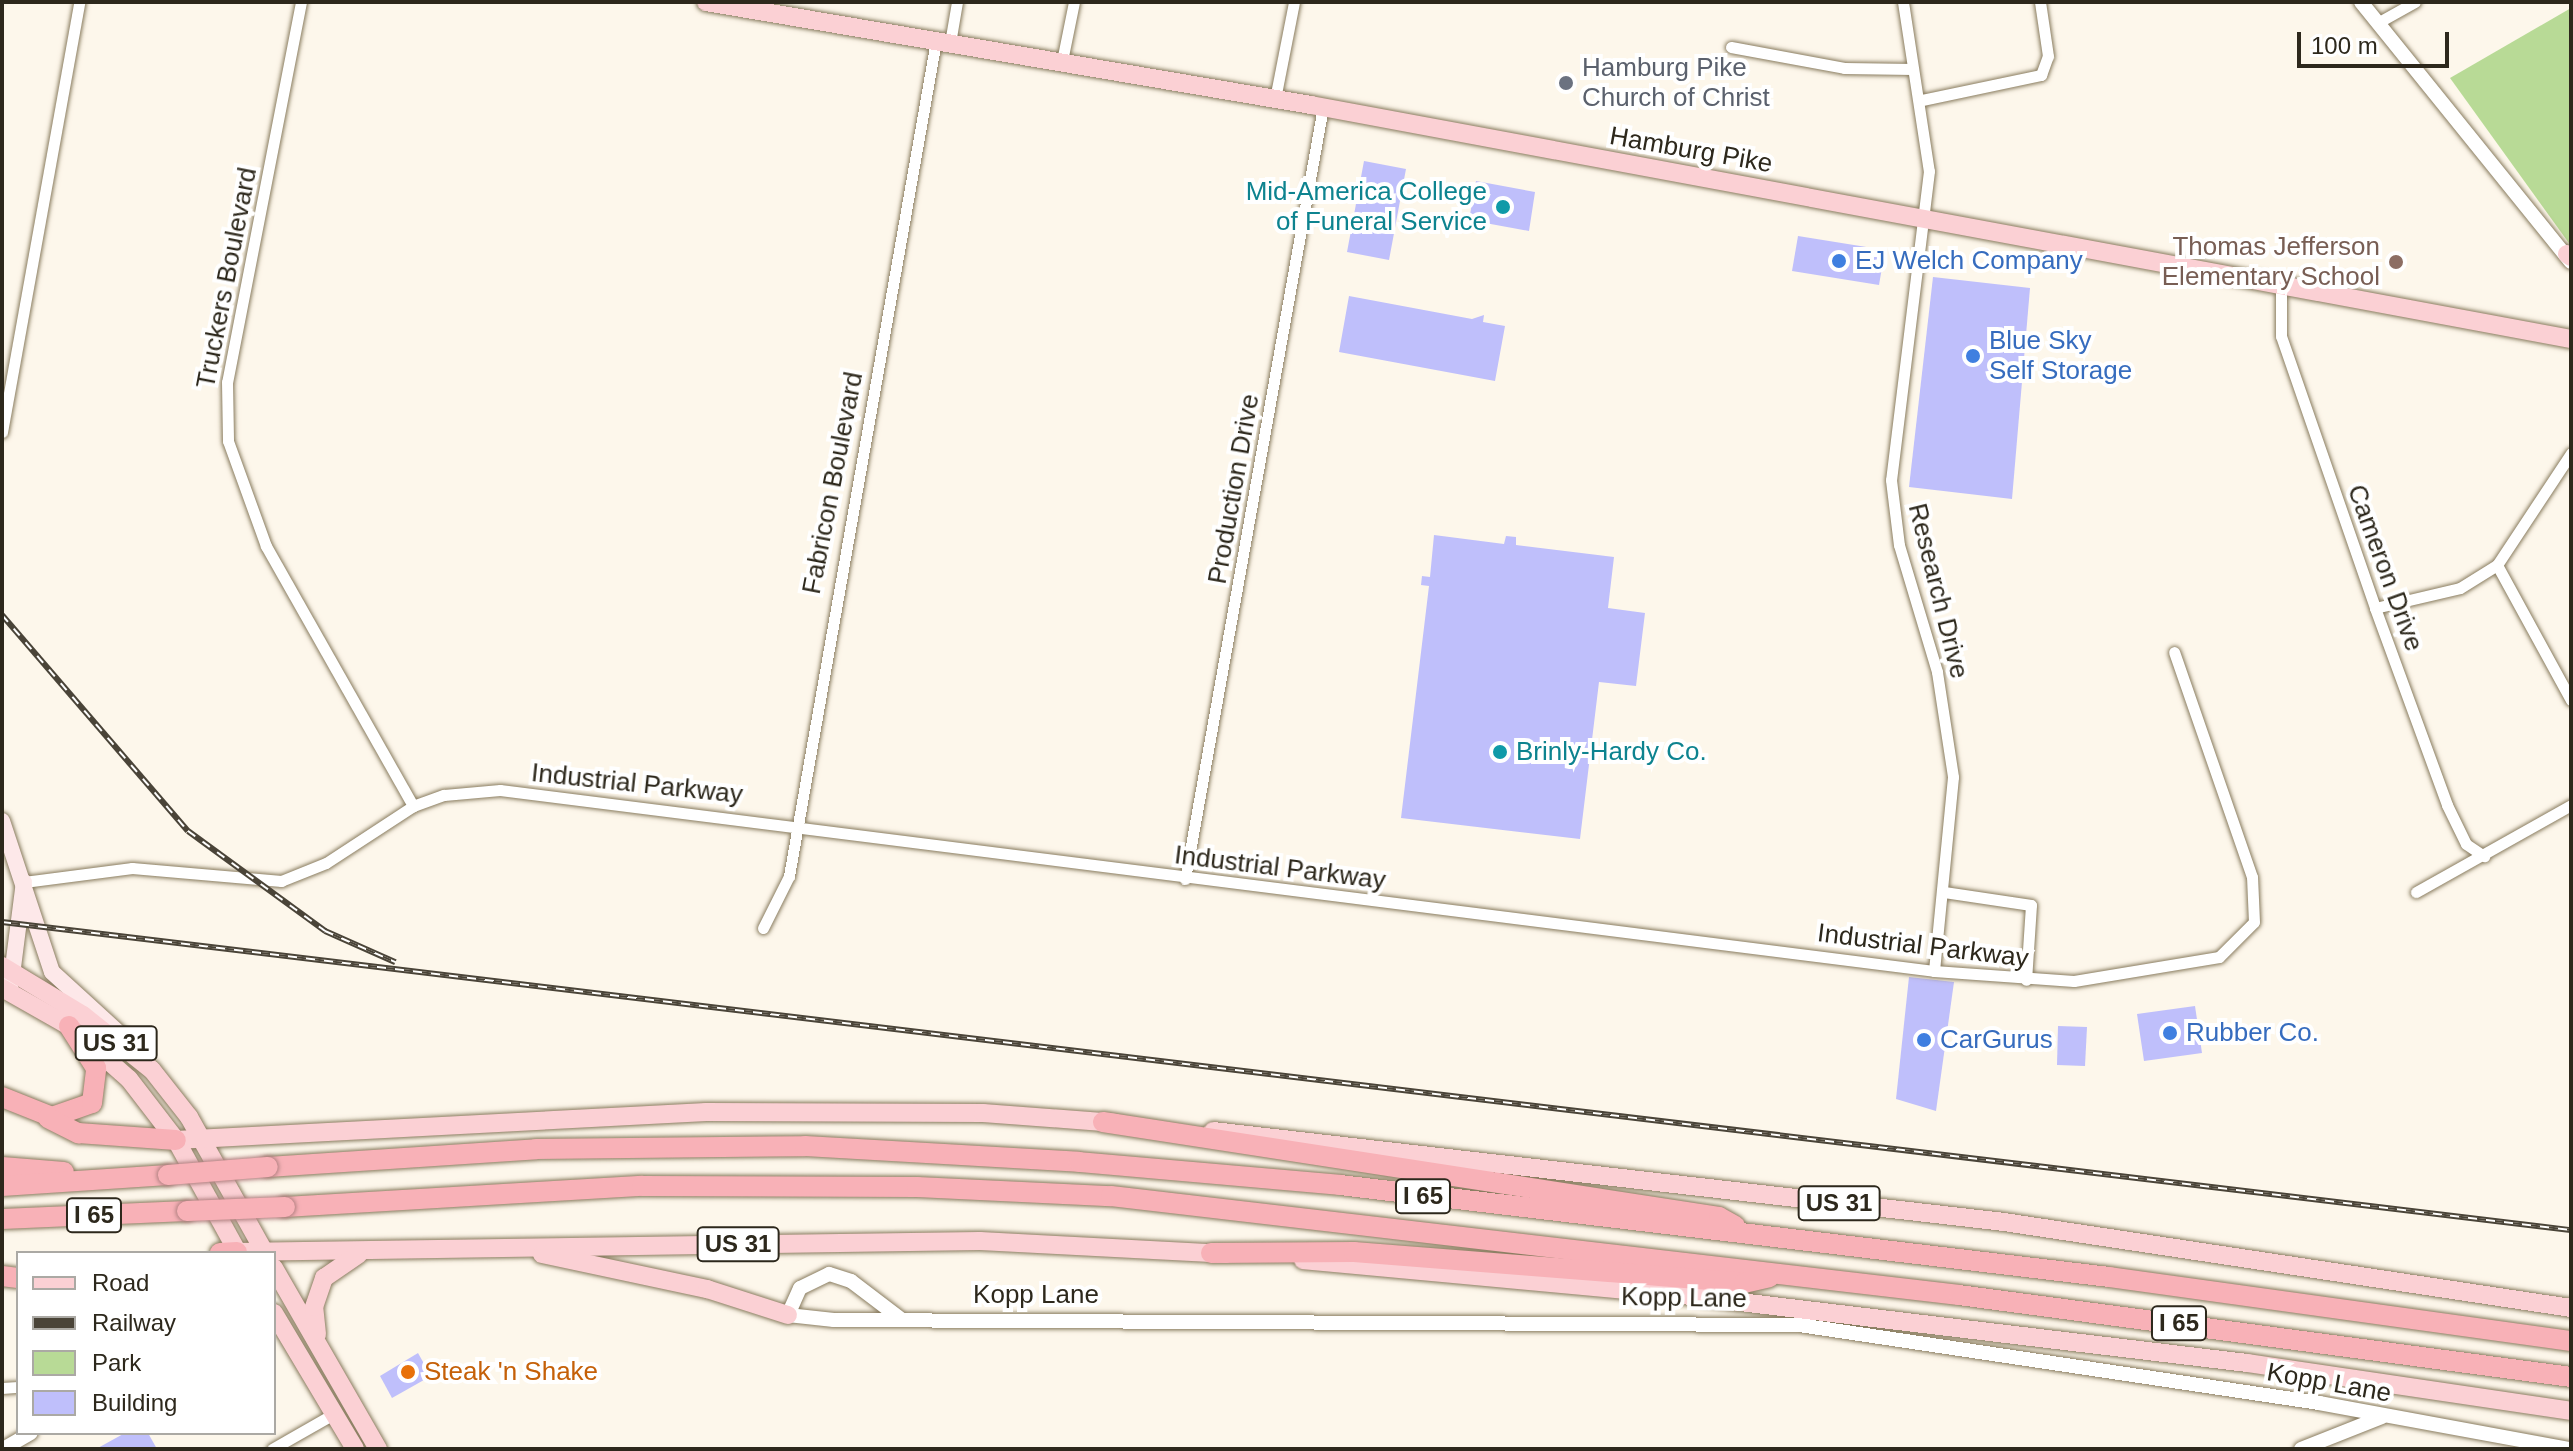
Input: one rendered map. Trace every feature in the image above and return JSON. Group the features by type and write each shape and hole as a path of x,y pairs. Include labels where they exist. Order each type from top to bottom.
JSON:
{"highway":[{"path":"34,1111 64,1117 96,1097 96,1068 69,1026"},
{"path":"2,1097 78,1133 176,1140"},
{"path":"1103,1122 1719,1217 1753,1235"},
{"name":"I 65","path":"2,1186 536,1149 805,1146 1258,1177 1753,1235 2571,1341"},
{"path":"2,1167 143,1178"},
{"name":"I 65","path":"2,1221 642,1186 932,1187 1142,1199 1787,1274 2571,1377"},
{"path":"1211,1253 1354,1252 1744,1283 1787,1274"}],"main road":[{"name":"Hamburg Pike","path":"713,3 1323,107 1922,222 2281,281 2571,339"},
{"path":"2,821 52,972 152,1070"},
{"path":"6,990 7,968 24,882"},
{"name":"US 31","path":"7,968 152,1070 200,1137 706,1112 983,1113 1103,1122 2004,1222 2571,1308"},
{"name":"US 31","path":"6,990 69,1026 129,1079 176,1140 237,1251"},
{"path":"176,1140 200,1137 264,1251"},
{"name":"US 31","path":"276,1252 980,1241 1211,1253 1682,1295 2247,1363 2571,1411"},
{"path":"504,1247 707,1289 788,1315"},
{"path":"320,1348 316,1292 335,1264 368,1251"},
{"path":"276,1271 378,1449"},
{"path":"276,1316 355,1449"}],"street":[{"path":"2,432 79,2"},
{"name":"Truckers Boulevard","path":"301,2 227,382 228,441 266,546 413,806"},
{"name":"Fabricon Boulevard","path":"763,928 789,876 795,823 943,42 957,2"},
{"path":"1062,61 1074,2"},
{"path":"1275,99 1294,2"},
{"name":"Research Drive","path":"1903,2 1913,69 1922,100 1929,171 1891,480 1899,545 1937,672 1953,777 1934,971"},
{"path":"1922,100 2041,75 2048,56 2040,2"},
{"path":"2361,2 2570,258"},
{"path":"2379,22 2415,2"},
{"path":"1731,47 1844,68 1913,69"},
{"name":"Production Drive","path":"1185,879 1323,107"},
{"name":"Cameron Drive","path":"2281,281 2281,336 2375,608 2447,805 2466,844 2484,856"},
{"path":"2375,608 2460,588 2497,565 2571,453"},
{"path":"2497,565 2571,700"},
{"name":"Industrial Parkway","path":"24,882 132,868 281,881 326,863 413,806 500,790 795,823 1185,879 1934,971 2026,980 2074,981 2219,957 2254,922 2252,877 2174,652"},
{"path":"2416,892 2571,805"},
{"path":"1944,892 2031,905 2026,980"},
{"path":"788,1315 800,1288 829,1274 851,1281 901,1319"},
{"name":"Kopp Lane","path":"788,1315 901,1319 1790,1324 2567,1449"},
{"path":"272,1449 335,1413"},
{"path":"2301,1449 2382,1417"},
{"path":"3,1449 28,1435"}],"green space":[{"path":"2571,8 2571,246 2450,78"}],"building":[{"path":"1364,161 1406,169 1389,260 1347,252"},
{"name":"Mid-America College of Funeral Service","path":"1476,181 1535,192 1529,231 1469,220"},
{"name":"EJ Welch Company","path":"1798,236 1885,250 1879,285 1792,271"},
{"name":"Blue Sky Self Storage","path":"1933,277 2030,288 2012,499 1909,487"},
{"path":"1349,296 1472,319 1484,315 1483,322 1505,326 1495,381 1339,352"},
{"name":"Brinly-Hardy Co.","path":"1434,535 1504,544 1506,536 1516,537 1516,545 1614,557 1608,608 1645,613 1636,686 1599,682 1580,839 1401,818 1429,586 1421,585 1422,576 1430,577"},
{"name":"CarGurus","path":"1909,977 1954,982 1936,1111 1896,1099"},
{"name":"Rubber Co.","path":"2195,1006 2202,1053 2144,1061 2137,1014"},
{"path":"2058,1026 2087,1027 2085,1066 2057,1065"},
{"name":"Steak 'n Shake","path":"418,1353 431,1376 392,1398 380,1376"},
{"path":"121,1435 149,1435 157,1449 96,1449"}],"railway":[{"path":"2,615 188,831 325,931 395,962"},
{"path":"2,922 2571,1230"}],"place":[{"name":"Hamburg Pike Church of Christ","path":"1566,83"},
{"name":"Mid-America College of Funeral Service","path":"1503,207"},
{"name":"EJ Welch Company","path":"1839,261"},
{"name":"Thomas Jefferson Elementary School","path":"2396,262"},
{"name":"Blue Sky Self Storage","path":"1973,356"},
{"name":"Brinly-Hardy Co.","path":"1500,752"},
{"name":"Rubber Co.","path":"2170,1033"},
{"name":"CarGurus","path":"1924,1040"},
{"name":"Steak 'n Shake","path":"408,1372"}]}
